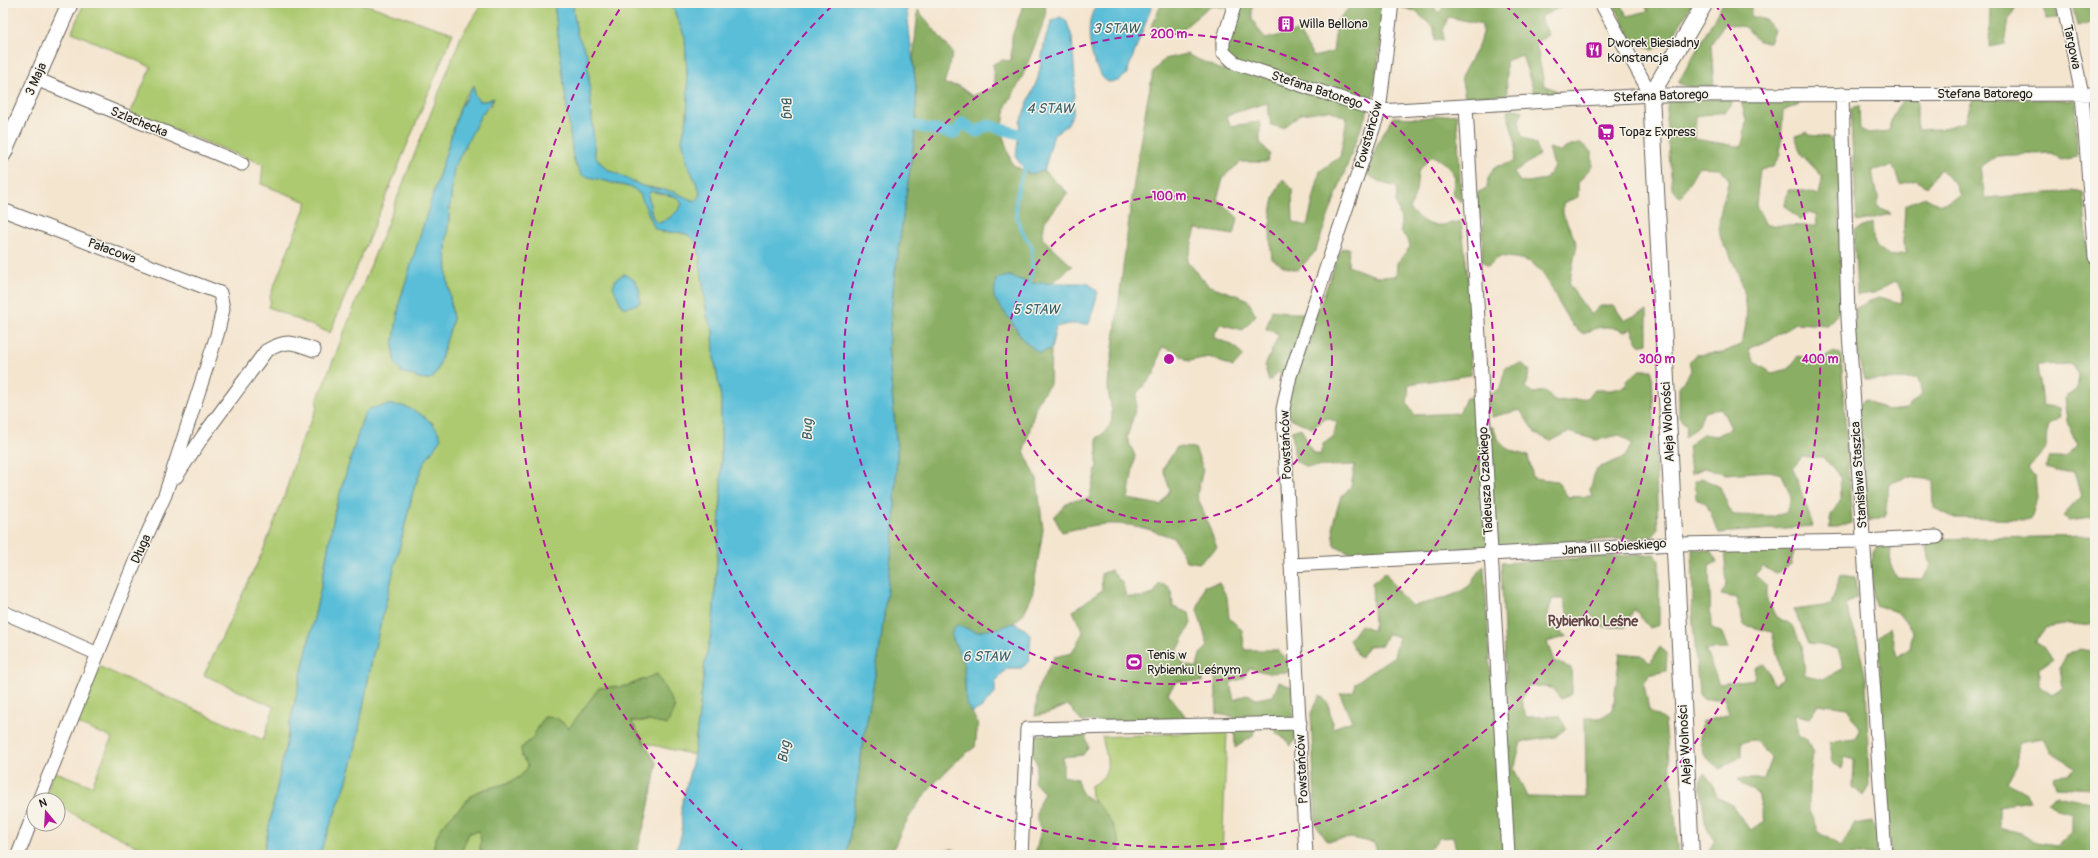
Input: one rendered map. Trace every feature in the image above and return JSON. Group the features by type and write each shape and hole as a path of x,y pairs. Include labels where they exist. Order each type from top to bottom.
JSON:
{"street":[{"name":"3 Maja","path":"3,154 70,3"},
{"name":"Stefana Batorego","path":"1235,3 1223,42 1223,52 1235,64 1379,111 1651,95 2088,94"},
{"name":"Powstańców","path":"1306,855 1283,409 1290,376 1379,111 1392,3"},
{"path":"1601,3 1651,95"},
{"path":"1651,95 1705,3"},
{"name":"Targowa","path":"2063,3 2088,94 2095,258"},
{"name":"Szlachecka","path":"36,79 242,164"},
{"name":"Stanisława Staszica","path":"1842,94 1848,318 1884,855"},
{"name":"Aleja Wolności","path":"1651,95 1691,855"},
{"name":"Tadeusza Czackiego","path":"1466,106 1508,855"},
{"name":"Pałacowa","path":"3,210 220,293"},
{"name":"Długa","path":"42,792 136,559 165,495 217,335 223,309 220,293"},
{"path":"165,495 203,436 266,351 280,343 290,342 314,350"},
{"name":"Jana III Sobieskiego","path":"1292,565 1674,544 1864,541 1937,537"},
{"path":"3,612 98,654"},
{"path":"1021,855 1027,729 1300,723"},
{"path":"18,855 27,832"}],"green space":[{"path":"84,3 361,3 453,33 330,333 268,307 271,300 269,299 307,202 261,184 263,164 163,125 130,114 151,67 72,32"},
{"path":"483,3 554,3 573,157 576,167 605,181 633,188 640,194 646,205 650,219 663,233 683,233 695,240 698,245 707,316 713,331 714,357 721,398 721,497 713,623 705,663 694,755 645,743 631,721 649,721 667,724 657,674 627,686 599,688 569,728 557,718 544,717 532,739 521,748 522,757 528,766 524,773 512,781 482,790 472,795 442,826 435,840 435,855 319,855 346,784 354,756 372,659 414,488 424,463 431,453 433,423 406,407 364,414 335,510 321,587 292,715 263,855 154,855 66,810 66,792 47,792 53,771 92,786 112,738 73,722 98,666 263,740 274,707 204,675 263,551 284,497 300,444 317,408 317,401 462,34","holes":["474,86 474,94 479,101 486,101 494,98 491,105 481,115 454,168 446,245 447,276 453,319 438,369 393,346 400,300 460,108 465,96"]},
{"path":"574,3 671,3 685,37 688,93 687,118 682,140 688,165 700,191 698,200 694,201 674,192 642,186 605,168 595,156 587,54 577,34 573,9"},
{"path":"1024,3 1045,3 1046,17 1021,80 1006,106 1002,133 1012,164 1029,174 1044,171 1068,193 1045,221 1042,238 1072,266 1052,283 1030,283 1009,276 1011,311 1016,327 1021,335 1039,353 1051,349 1050,384 1037,402 1024,451 1037,479 1043,530 1032,596 1024,613 1014,623 999,628 976,632 957,625 951,634 964,665 966,701 978,724 975,747 950,768 925,795 904,825 892,855 847,855 863,742 880,647 894,532 897,451 888,347 894,280 916,126 916,89 913,60 918,10 953,53 944,84 959,86 972,96 995,87 993,64 1002,60 1011,61 1012,36"},
{"path":"1162,3 1252,3 1252,19 1265,39 1298,31 1314,57 1333,52 1337,20 1348,9 1349,3 1386,3 1374,93 1315,252 1298,270 1285,267 1272,259 1270,228 1272,207 1275,197 1283,179 1292,189 1293,222 1307,226 1320,171 1340,157 1347,118 1329,110 1301,114 1283,128 1271,125 1267,103 1227,115 1230,126 1260,122 1260,142 1270,154 1267,162 1241,162 1224,176 1217,199 1238,218 1234,235 1196,229 1187,261 1208,285 1247,299 1256,315 1243,330 1220,324 1213,337 1234,346 1243,356 1233,367 1209,357 1188,361 1175,351 1162,347 1154,374 1137,393 1136,407 1127,438 1135,456 1128,499 1161,505 1170,490 1163,469 1177,447 1195,448 1203,469 1197,495 1217,548 1199,563 1186,561 1174,538 1154,531 1132,525 1103,524 1062,532 1054,517 1069,501 1089,499 1097,465 1097,438 1109,427 1111,421 1112,415 1108,387 1109,378 1134,180 1153,72 1164,59 1186,54 1224,71 1215,45 1230,9 1211,5 1179,32 1151,27"},
{"path":"1386,3 1430,3 1439,13 1446,3 1496,3 1522,7 1523,3 1570,3 1540,17 1549,35 1536,42 1544,85 1560,92 1535,95 1522,55 1506,61 1507,95 1465,97 1461,77 1478,46 1482,33 1482,24 1448,17 1443,31 1443,41 1435,40 1434,28 1415,11"},
{"path":"1613,3 1621,3 1627,16 1648,11 1644,3 1693,3 1670,41 1653,50 1633,41"},
{"path":"1723,3 1751,3 1751,16 1766,20 1774,30 1769,42 1758,41 1746,27 1725,24 1711,44 1714,86 1689,87 1678,83"},
{"path":"1990,3 2018,3 2009,19 2005,44 1989,47"},
{"path":"2041,3 2055,3 2058,18 2047,19"},
{"path":"2072,3 2095,3 2095,21 2077,26"},
{"path":"1796,98 1799,104 1783,111 1780,155 1773,167 1760,169 1756,205 1766,225 1817,226 1816,214 1808,212 1800,221 1785,205 1788,190 1802,190 1818,195 1822,176 1801,154 1795,136 1807,132 1809,135 1828,137 1839,146 1841,309 1828,325 1796,323 1769,340 1748,349 1754,362 1772,373 1789,369 1798,356 1820,360 1832,352 1841,354 1852,523 1837,527 1829,527 1831,515 1841,499 1840,475 1822,457 1802,457 1793,468 1813,526 1719,533 1707,505 1696,498 1695,481 1702,478 1720,487 1732,515 1773,516 1786,513 1791,498 1782,474 1769,471 1726,474 1704,468 1691,474 1688,446 1702,434 1717,436 1731,428 1721,408 1704,412 1699,425 1685,438 1687,426 1679,418 1679,387 1691,371 1689,362 1695,355 1722,353 1742,344 1745,331 1746,309 1740,278 1721,239 1719,231 1721,209 1729,179 1719,168 1698,167 1680,198 1672,188 1666,119 1668,100 1730,99 1732,104 1725,112 1696,116 1695,139 1742,147 1746,120 1741,101"},
{"path":"1973,98 2076,100 2077,157 2061,160 2052,153 1997,156 1980,167 1985,198 2073,191 2083,193 2095,333 2095,515 2091,518 2070,521 2063,516 2081,497 2074,471 2055,471 2046,467 2048,459 2065,456 2078,445 2067,421 2064,398 2077,389 2079,375 2073,364 2037,365 2042,405 2059,408 2060,418 2047,427 2046,448 2028,469 2035,476 2037,498 2031,520 1955,518 1934,508 1933,480 1907,477 1889,484 1885,516 1868,521 1858,406 1865,399 1887,411 1906,409 1922,394 1918,379 1864,380 1853,335 1856,308 1878,297 1901,303 1903,291 1896,281 1874,293 1857,295 1854,231 1872,223 1874,245 1890,256 1907,253 1903,244 1905,205 1925,197 1935,202 1942,203 1960,196 1955,183 1940,169 1927,187 1916,180 1900,184 1893,166 1872,170 1876,193 1878,196 1878,207 1891,214 1857,222 1850,108 1859,106 1860,129 1868,133 1889,131 1894,114 1904,99 1917,100 1917,130 1940,129 1965,122"},
{"path":"1515,109 1523,111 1519,120 1522,136 1536,145 1539,155 1514,173 1521,183 1546,179 1554,166 1549,148 1562,152 1565,148 1581,143 1592,153 1592,166 1578,183 1578,197 1563,203 1563,214 1577,244 1569,285 1591,315 1600,306 1614,306 1624,320 1647,311 1647,343 1639,345 1631,328 1625,332 1614,328 1604,327 1594,329 1584,334 1568,319 1541,272 1530,262 1522,259 1500,256 1488,266 1482,261 1483,222 1477,211 1477,193 1487,188 1488,178 1494,167 1514,162 1516,145 1507,111"},
{"path":"1457,114 1461,202 1452,194 1455,177 1448,166 1432,155 1418,172 1416,192 1410,210 1422,221 1433,225 1461,221 1469,285 1471,375 1409,384 1407,404 1415,415 1459,413 1466,398 1474,397 1475,427 1493,427 1499,440 1506,448 1528,456 1533,478 1557,481 1568,497 1592,496 1590,490 1596,469 1625,457 1632,444 1620,435 1596,440 1568,432 1551,441 1536,434 1520,410 1492,417 1486,398 1500,388 1506,367 1523,364 1530,371 1525,388 1534,393 1545,391 1554,401 1585,399 1595,390 1611,390 1627,386 1626,381 1640,370 1652,370 1658,529 1651,537 1355,555 1334,545 1333,524 1340,499 1351,486 1355,465 1307,467 1295,461 1292,431 1301,428 1312,452 1320,455 1323,444 1333,437 1337,422 1327,418 1312,428 1290,418 1281,395 1283,377 1278,372 1269,382 1265,366 1279,334 1266,329 1272,310 1293,313 1317,313 1341,249 1349,248 1348,266 1378,277 1396,276 1397,263 1410,247 1408,240 1401,232 1401,220 1396,203 1397,187 1382,183 1366,174 1379,140 1393,117 1419,118"},
{"path":"651,191 677,197 682,204 671,217 657,224 652,216 648,195"},
{"path":"2095,536 2095,626 2069,624 2045,628 2035,642 2043,647 2052,660 2039,668 2039,686 2052,695 2063,688 2060,667 2066,656 2080,649 2095,652 2095,750 2093,789 2056,787 2053,777 2070,773 2076,767 2050,751 2043,738 2019,742 2016,766 2007,782 2026,793 2029,801 1999,806 1999,827 2021,833 2036,843 2057,846 2072,832 2072,813 2056,809 2047,801 2057,795 2095,803 2095,855 1890,855 1878,636 1890,627 1897,657 1910,648 1913,631 1897,612 1875,605 1869,567 1878,542 1906,542 1891,548 1890,563 1897,578 1923,579 1931,565 1925,539"},
{"path":"1786,544 1794,551 1791,564 1776,574 1763,566 1755,575 1767,586 1767,600 1776,617 1791,624 1802,644 1805,675 1824,679 1844,668 1838,649 1809,643 1794,610 1831,605 1840,575 1855,577 1857,598 1846,604 1857,639 1866,679 1869,786 1863,796 1853,787 1854,760 1845,757 1842,769 1833,763 1830,742 1855,739 1860,728 1847,708 1818,704 1809,718 1794,714 1799,736 1807,740 1813,754 1809,785 1809,811 1819,832 1840,846 1854,824 1872,821 1877,834 1878,855 1707,855 1715,839 1706,828 1700,782 1704,773 1713,784 1716,797 1731,804 1750,830 1765,821 1758,794 1741,784 1738,779 1764,779 1771,757 1754,740 1741,742 1741,756 1720,769 1708,759 1702,749 1700,737 1702,722 1729,714 1724,698 1705,700 1699,695 1692,611 1692,549 1712,551 1717,562 1709,566 1711,627 1722,633 1728,649 1705,650 1719,684 1754,679 1755,668 1764,664 1774,685 1783,679 1772,632 1744,625 1736,598 1721,595 1727,584 1724,549"},
{"path":"1655,554 1659,561 1659,625 1650,628 1634,609 1625,627 1604,627 1589,613 1584,620 1572,625 1563,599 1552,599 1546,623 1567,636 1547,642 1554,661 1571,668 1572,694 1561,699 1552,688 1529,685 1521,700 1526,717 1559,716 1566,728 1555,737 1521,742 1514,769 1527,797 1586,798 1585,718 1600,718 1613,710 1620,653 1641,655 1650,663 1660,647 1667,653 1666,671 1649,675 1644,684 1649,710 1665,721 1679,855 1457,855 1453,837 1439,838 1429,849 1414,854 1379,855 1374,843 1351,838 1327,841 1316,825 1311,713 1320,695 1328,703 1333,728 1352,721 1340,694 1354,691 1355,683 1394,656 1399,637 1387,634 1382,645 1368,646 1360,658 1349,640 1360,625 1374,630 1372,583 1385,572 1399,593 1412,606 1456,594 1469,586 1484,566 1491,681 1506,679 1501,563"},
{"path":"1111,570 1123,584 1126,597 1143,597 1154,594 1159,584 1168,586 1172,592 1173,607 1189,613 1191,623 1177,652 1184,665 1197,668 1200,654 1208,646 1197,610 1204,586 1219,583 1227,597 1229,618 1242,630 1245,650 1278,650 1287,660 1289,672 1268,673 1249,668 1244,678 1230,683 1234,700 1248,694 1256,699 1273,696 1279,682 1292,687 1295,739 1291,746 1283,737 1277,734 1272,716 1256,718 1253,736 1235,748 1234,717 1217,714 1215,676 1204,674 1202,682 1177,681 1168,693 1186,717 1143,722 1082,722 1068,705 1049,713 1035,716 1038,688 1054,657 1072,653 1083,632 1073,611 1102,590 1101,574"},
{"path":"657,674 675,707 667,725 649,721 631,721 657,764 647,815 636,855 488,855 480,850 481,839 479,831 469,833 460,855 435,855 435,840 442,826 472,795 482,790 512,781 524,773 528,766 522,757 521,748 532,739 544,717 557,718 569,728 599,688 627,686"},
{"path":"1227,731 1222,855 1118,854 1121,847 1114,830 1091,796 1090,786 1098,782 1103,777 1107,766 1106,752 1102,737"},
{"path":"1085,734 1088,747 1083,755 1063,757 1063,776 1077,779 1081,791 1086,797 1102,809 1118,837 1118,855 1035,855 1041,829 1037,820 1037,811 1044,793 1034,782 1037,764 1031,752 1031,735"},
{"path":"479,831 481,839 480,850 488,855 460,855 469,833"},
{"path":"953,849 961,855 936,855 939,851"}],"water":[{"name":"Bug","path":"554,3 574,3 573,9 577,34 587,54 595,156 605,168 642,186 674,192 694,201 700,197 700,191 688,165 682,140 687,118 688,93 685,37 671,3 906,3 916,89 916,126 894,280 888,347 897,451 894,532 880,647 863,742 847,855 671,855 679,843 682,832 681,807 694,755 705,663 713,623 721,498 721,398 714,357 713,331 707,316 698,245 688,235 683,233 667,232 655,229 640,194 633,188 581,175 573,157","holes":["651,191 677,197 682,204 675,214 660,223 657,223 652,216 648,195"]},
{"name":"3 STAW","path":"1098,3 1153,3 1126,75 1118,81 1108,82 1102,77 1094,62 1089,33 1093,11"},
{"name":"4 STAW","path":"1060,17 1066,20 1072,37 1075,79 1073,114 1067,125 1054,134 1044,171 1029,174 1016,158 1020,122 1038,78 1045,40 1052,21"},
{"path":"474,85 474,94 479,101 486,101 494,98 481,115 454,168 446,245 447,276 453,319 438,369 433,378 425,380 401,372 395,363 393,346 400,300 460,108"},
{"path":"624,274 636,282 640,293 640,303 629,307 622,307 613,287 616,279"},
{"name":"5 STAW","path":"1009,276 1030,283 1088,283 1098,292 1089,324 1068,324 1056,327 1051,349 1039,353 1024,341 994,298 996,279"},
{"path":"387,405 404,406 417,412 432,423 441,438 424,463 414,488 372,659 354,756 346,784 319,855 263,855 292,715 321,587 335,510 364,414 371,408"},
{"name":"6 STAW","path":"1014,623 1025,629 1031,635 1029,662 1021,668 1007,668 995,682 995,694 982,707 971,713 966,701 964,665 951,634 957,625 976,632 999,628"}],"waterway":[{"path":"916,126 954,134 963,123 977,132 988,125 1019,134"},
{"path":"1024,168 1018,189 1016,208 1020,227 1032,246 1032,271 1030,283"}],"place":[{"name":"Willa Bellona","path":"1286,24"},
{"name":"Dworek Biesiadny Konstancja","path":"1594,50"},
{"name":"Topaz Express","path":"1606,132"},
{"name":"Tenis w Rybienku Leśnym","path":"1134,662"}],"district":[{"name":"Rybienko Leśne","path":"1593,621"}]}
